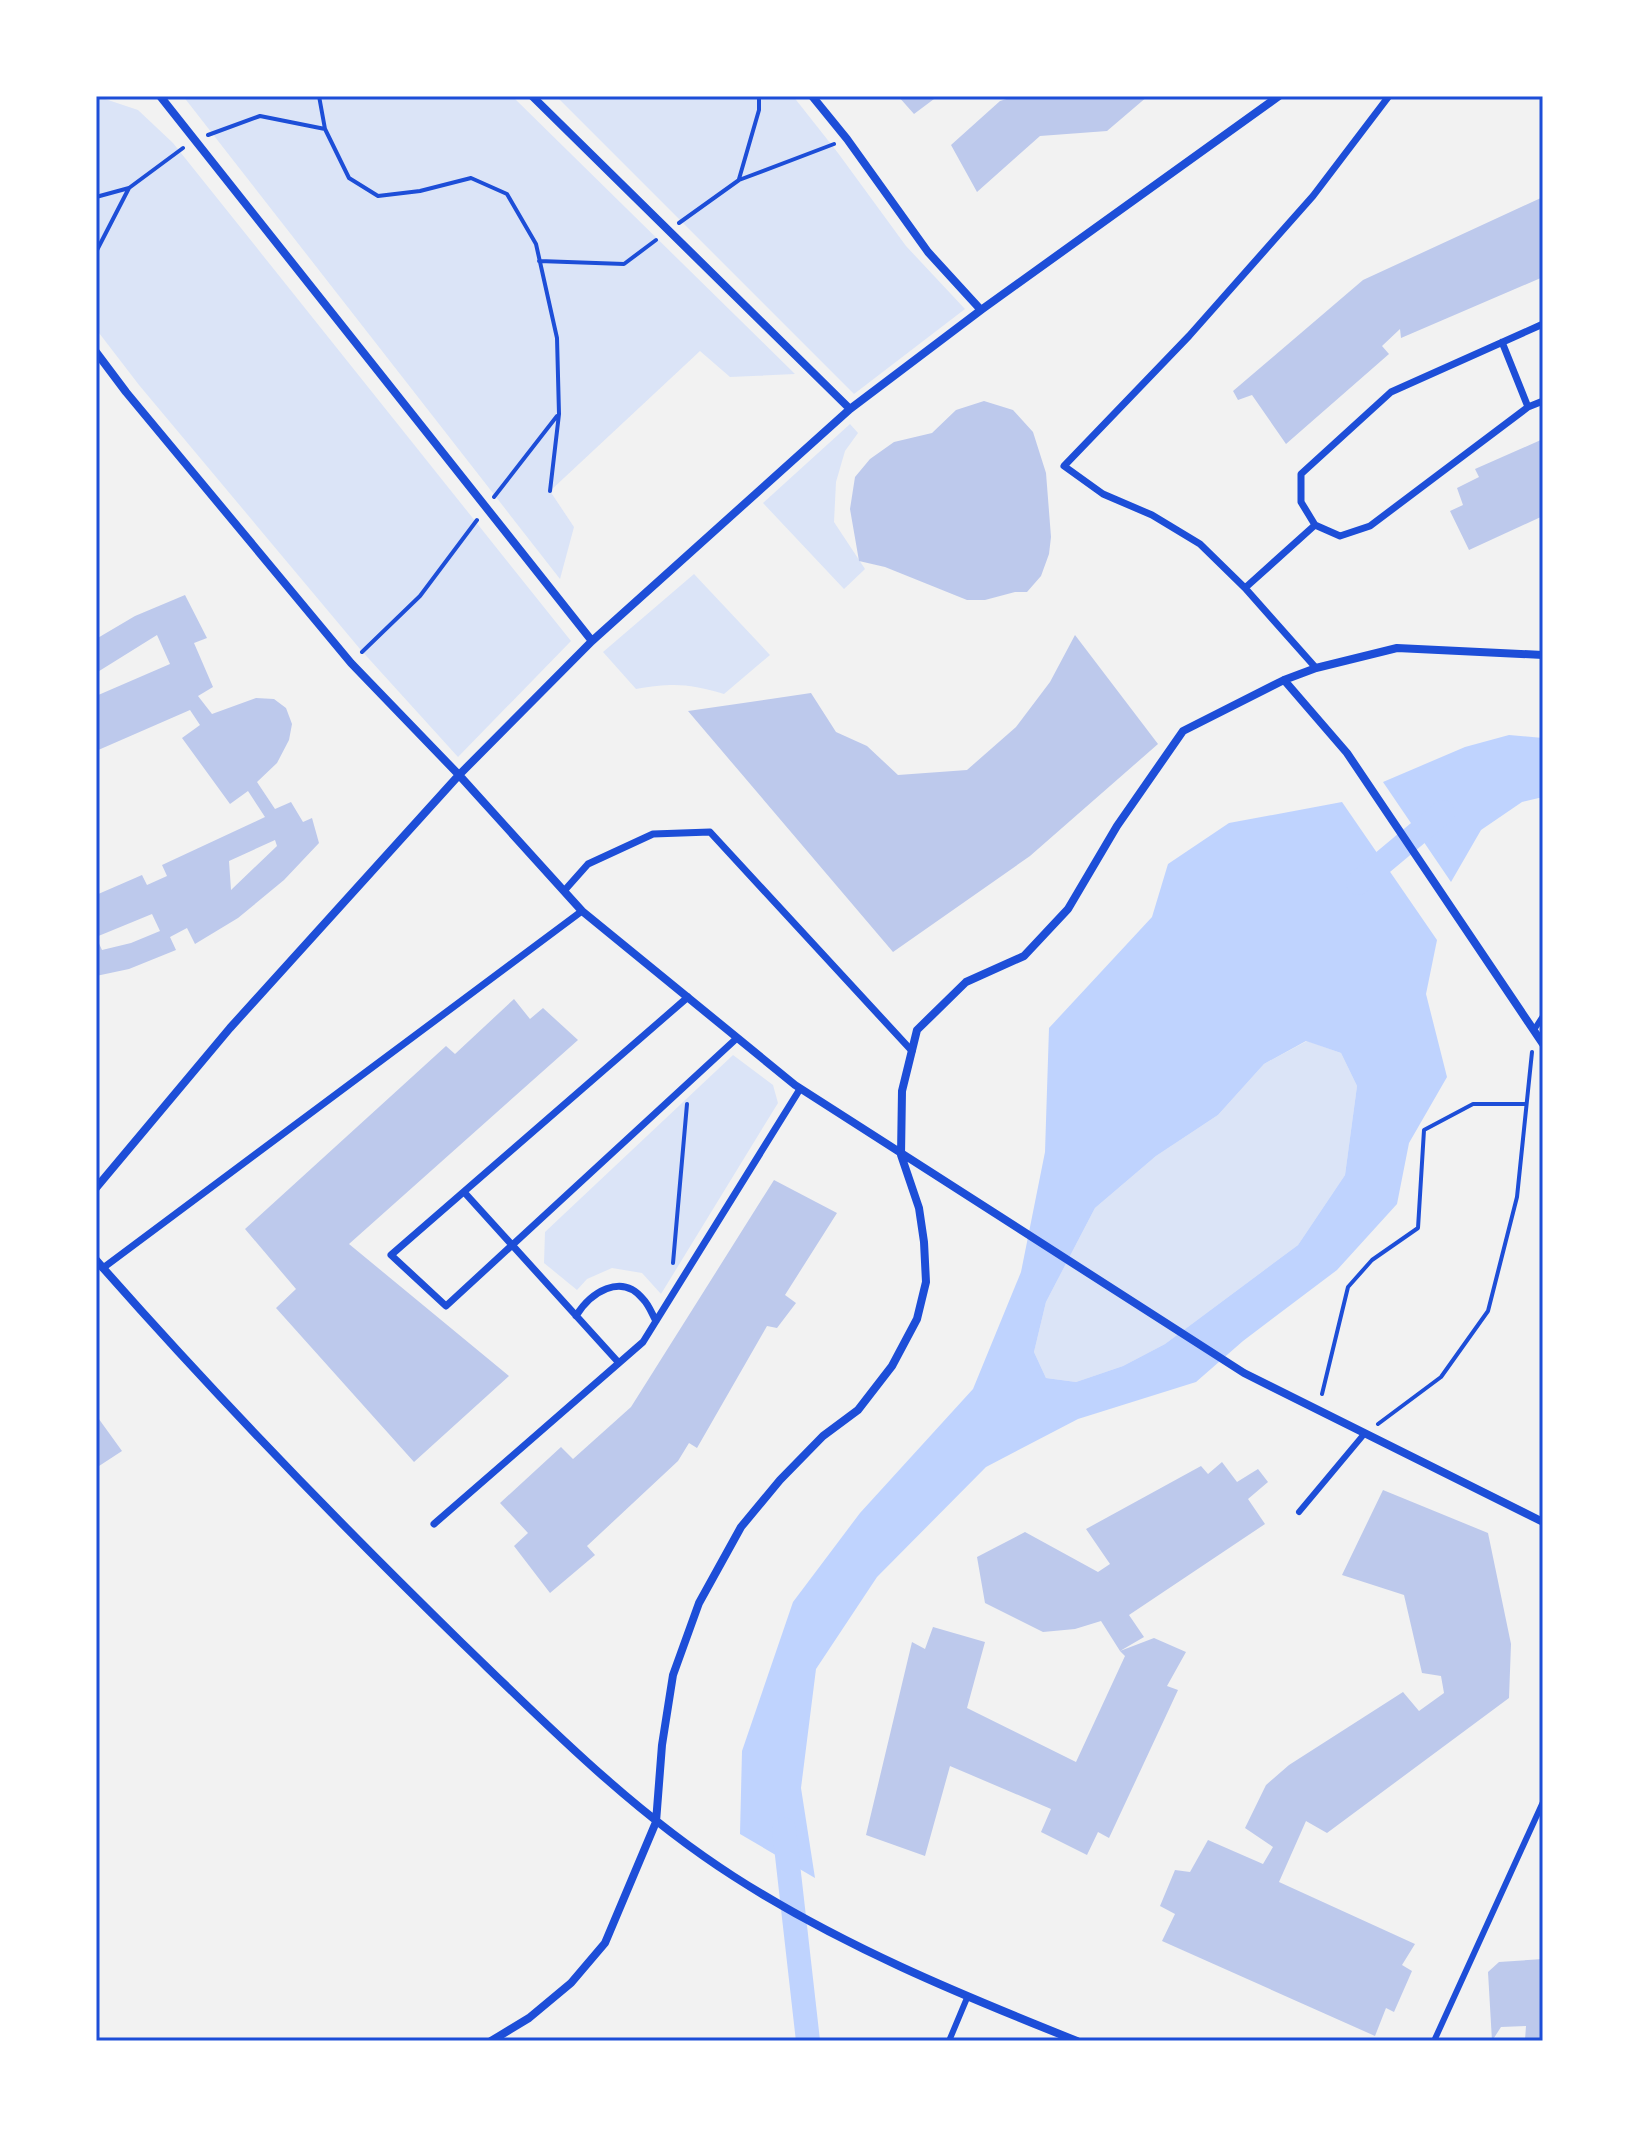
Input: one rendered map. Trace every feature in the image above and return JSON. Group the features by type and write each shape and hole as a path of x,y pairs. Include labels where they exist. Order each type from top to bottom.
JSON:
{"street":[{"path":"160,96 592,641"},
{"path":"532,96 850,409"},
{"path":"812,96 847,139 928,252 981,310"},
{"path":"96,1188 230,1028 459,775 592,641 850,409 981,310 1279,96"},
{"path":"1316,668 1245,588 1200,544 1152,515 1103,494 1064,466 1189,336 1303,208 1389,96"},
{"path":"1543,324 1391,392 1301,474 1301,502 1315,525 1340,536 1370,526 1528,407 1543,401"},
{"path":"1502,342 1528,407"},
{"path":"96,352 351,663 459,775 582,911 800,1089 1244,1373 1543,1522"},
{"path":"1245,588 1315,525"},
{"path":"491,2041 529,2018 571,1983 605,1943 656,1822 662,1745 673,1675 699,1603 741,1527 812,1447 858,1410 892,1366 917,1319 926,1282 924,1242 919,1208 901,1155 902,1091 917,1030 966,982 1024,956 1068,909 1117,826 1183,731 1284,680 1316,668 1397,648 1543,655"},
{"path":"1284,680 1347,753 1543,1044"},
{"path":"564,891 588,864 653,834 710,832 912,1051"},
{"path":"103,1268 582,911"},
{"path":"688,997 391,1255 446,1306 737,1038"},
{"path":"434,1524 643,1342 800,1089"},
{"path":"464,1192 619,1363"},
{"path":"96,1260 330,1514 523,1702 656,1822 733,1876 848,1942 967,1998 1077,2041"},
{"path":"576,1316 586,1301 607,1287 630,1287 644,1299 656,1321"}],"lane":[{"path":"1534,1030 1543,1016"},
{"path":"1299,1512 1365,1433"},
{"path":"1434,2041 1543,1802"},
{"path":"949,2041 967,1998"}],"path":[{"path":"319,96 325,129 349,178 378,196 420,191 471,178 507,194 536,244 557,338 559,414 550,491"},
{"path":"739,180 759,110 759,96"},
{"path":"539,261 624,264 739,180 847,139"},
{"path":"96,197 129,188"},
{"path":"351,663 420,596 559,414"},
{"path":"1365,1433 1441,1377 1488,1311 1517,1197 1534,1030"},
{"path":"672,1268 689,1082"},
{"path":"1319,1410 1348,1287 1372,1260 1418,1228 1424,1130 1473,1104 1526,1104"}],"shaded area":[{"path":"96,96 138,110 173,143 571,641 458,757 360,649 139,385 96,329"},
{"path":"183,96 512,96 795,374 730,377 700,351 550,491 574,527 560,579"},
{"path":"556,96 793,96 906,246 965,309 854,394"},
{"path":"850,424 858,433 845,451 836,482 834,522 865,569 844,589 763,503"},
{"path":"694,574 770,655 724,694 680,685 636,689 603,652"},
{"path":"1307,1041 1341,1053 1357,1086 1345,1175 1298,1245 1165,1344 1123,1366 1076,1382 1046,1378 1034,1352 1046,1302 1095,1208 1156,1156 1218,1115 1264,1064"},
{"path":"733,1055 773,1085 778,1103 661,1294 642,1273 612,1268 587,1279 577,1290 544,1263 545,1232"}],"water":[{"path":"1509,735 1543,738 1543,797 1522,802 1481,830 1451,882 1383,782 1465,747"},
{"path":"1342,802 1437,940 1426,994 1447,1077 1409,1143 1397,1204 1337,1270 1243,1341 1196,1382 1078,1419 986,1467 877,1577 816,1669 801,1788 815,1878 740,1834 742,1751 793,1602 860,1513 973,1389 1021,1272 1045,1152 1049,1028 1152,917 1168,864 1229,823","holes":["1306,1041 1341,1053 1357,1086 1345,1175 1298,1245 1165,1344 1123,1366 1076,1382 1046,1378 1034,1352 1046,1302 1095,1208 1156,1156 1218,1115 1264,1064"]}],"building":[{"path":"898,96 938,96 914,114"},
{"path":"1016,96 1148,96 1107,131 1040,136 977,192 951,145 1000,101"},
{"path":"1543,197 1543,277 1401,338 1400,329 1382,346 1389,354 1286,444 1252,395 1238,400 1233,391 1363,280"},
{"path":"984,401 1013,410 1033,432 1046,473 1051,537 1041,576 1027,592 967,600 885,567 859,561 850,509 855,477 870,459 894,442 932,433 956,410"},
{"path":"1543,439 1543,516 1469,550 1450,511 1463,505 1457,488 1479,477 1475,469"},
{"path":"185,595 207,638 194,643 213,687 198,696 212,714 256,698 274,699 286,708 292,724 289,740 277,763 257,782 275,809 291,802 303,822 312,818 319,843 284,880 238,918 195,944 187,928 170,937 176,950 129,969 96,976 96,937 96,895 142,875 147,885 167,876 162,865 265,817 248,791 230,804 182,738 200,725 190,710 96,751 96,696 170,664 157,635 96,673 96,639 135,616","holes":["275,840 277,846 231,890 229,861","152,914 160,931 102,950 96,937"]},
{"path":"1075,635 1158,744 1030,856 893,952 688,711 811,693 836,732 867,746 898,775 967,770 1016,727 1050,682"},
{"path":"514,999 530,1019 543,1008 578,1040 349,1244 509,1376 414,1462 276,1308 296,1289 245,1229 446,1046 455,1054"},
{"path":"774,1180 837,1213 785,1295 796,1303 777,1328 767,1326 697,1448 689,1443 678,1461 587,1546 595,1555 550,1593 514,1546 528,1533 500,1503 561,1447 573,1459 631,1407"},
{"path":"96,1415 122,1451 96,1468"},
{"path":"1222,1462 1237,1482 1258,1469 1268,1482 1248,1499 1265,1524 1129,1615 1144,1637 1120,1651 1101,1621 1075,1629 1043,1632 985,1603 977,1557 1025,1532 1098,1572 1110,1564 1086,1529 1201,1466 1208,1474"},
{"path":"1383,1490 1488,1533 1511,1644 1509,1698 1327,1833 1306,1821 1279,1882 1415,1944 1402,1965 1412,1971 1394,2012 1386,2008 1375,2036 1162,1941 1175,1914 1160,1906 1175,1870 1190,1872 1208,1840 1263,1864 1273,1847 1245,1828 1266,1785 1289,1765 1403,1692 1419,1711 1444,1693 1441,1676 1422,1673 1404,1595 1342,1575"},
{"path":"933,1627 985,1642 967,1708 1076,1762 1125,1656 1120,1651 1154,1638 1186,1652 1167,1686 1178,1690 1109,1838 1098,1832 1087,1855 1041,1832 1051,1809 950,1766 925,1856 866,1835 912,1642 925,1649"},
{"path":"1543,1959 1543,2040 1525,2040 1526,2026 1501,2027 1492,2041 1488,1972 1499,1962"}],"waterway":[{"path":"1358,883 1443,812"},
{"path":"784,1829 808,2041"}]}
